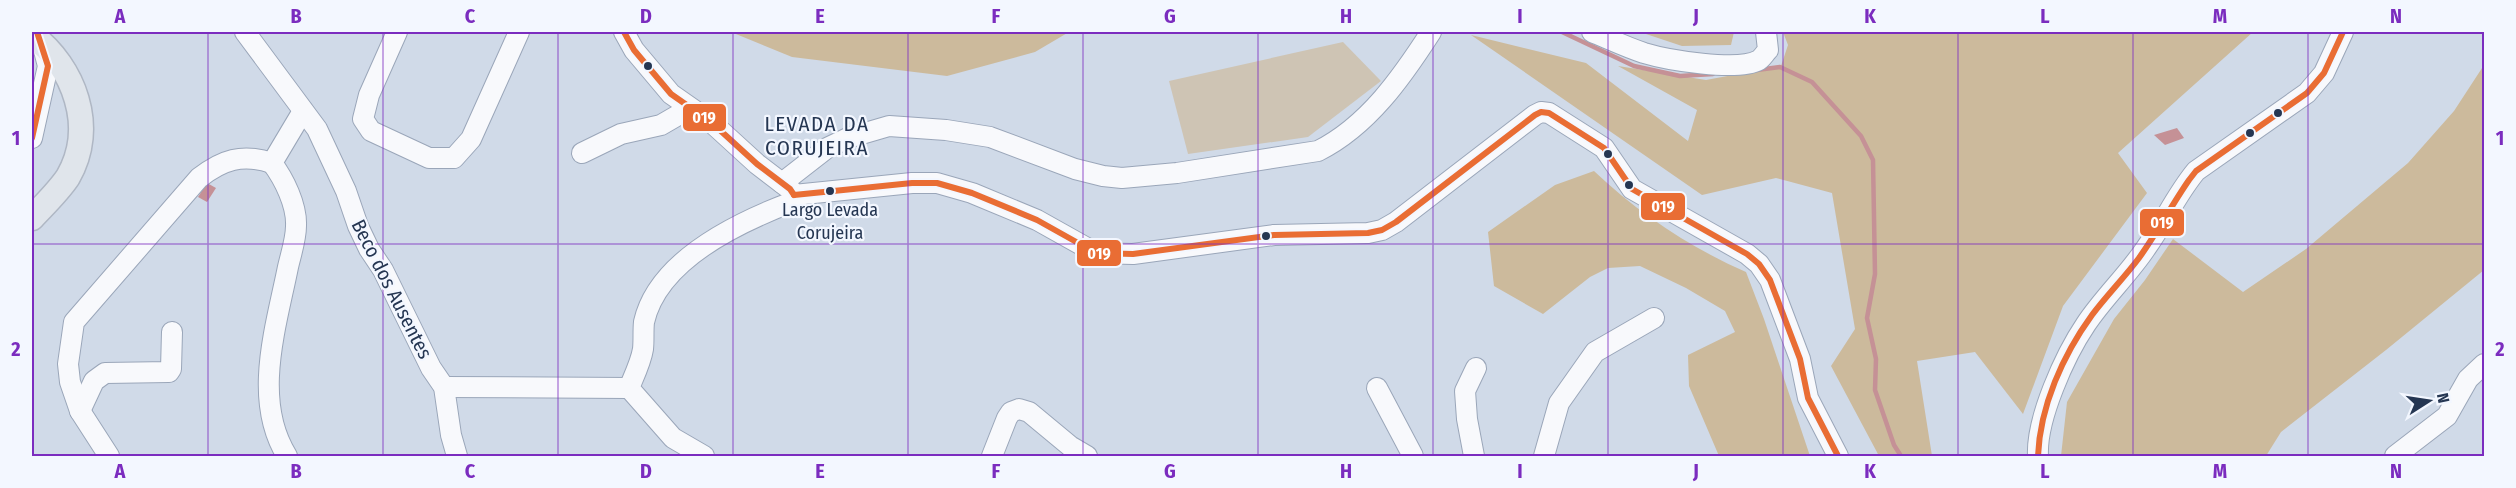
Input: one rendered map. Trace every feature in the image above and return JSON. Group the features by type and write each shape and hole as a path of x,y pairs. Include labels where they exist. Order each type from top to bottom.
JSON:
{"main road":[{"path":"32,218 60,188 69,174 78,148 80,131 80,111 75,89 65,69 37,36"}],"street":[{"name":"Beco dos Ausentes","path":"245,32 317,129 346,191 369,249 383,270 432,368 444,387"},
{"path":"397,32 369,95 363,118 370,131 429,158 440,159 454,158 471,139 519,32"},
{"path":"624,32 634,50 671,94 788,189 792,202 764,212 711,240 670,276 657,292 645,321 643,351 629,388"},
{"path":"788,189 827,148 866,131 889,126 946,130 990,137 1075,169 1122,178 1177,174 1318,151 1336,142 1362,122 1431,32"},
{"path":"1592,32 1644,53 1713,65 1751,63 1760,59 1768,50 1766,32"},
{"path":"2038,456 2040,429 2056,381 2085,325 2146,248 2181,188 2196,171 2307,93 2324,73 2343,32"},
{"path":"32,138 48,66 37,36"},
{"path":"582,153 621,134 661,126 680,114 693,110"},
{"path":"272,163 303,111"},
{"path":"788,189 937,183 972,193 1037,220 1096,253 1133,254 1275,235 1368,233 1382,230 1396,222 1535,115 1541,112 1549,113 1566,121 1604,148 1632,189 1747,254 1759,264 1770,280 1800,359 1808,398 1838,456"},
{"path":"109,456 80,411 70,382 68,364 74,322 198,178 216,165 232,158 256,157 272,163 281,174 289,194 296,225 275,333 268,398 286,456"},
{"path":"1544,456 1559,403 1594,352 1654,318"},
{"path":"80,411 94,381 105,373 169,372 172,332"},
{"path":"2395,456 2447,416 2468,379 2484,364"},
{"path":"1474,456 1467,419 1465,391 1476,368"},
{"path":"457,456 451,435 444,387 629,388 673,438 704,456"},
{"path":"1377,388 1413,456"},
{"path":"992,456 1011,412 1019,410 1029,412 1070,446 1087,456"}],"shaded area":[{"path":"731,32 1069,32 1035,52 947,76 792,57"},
{"path":"1640,32 1734,32 1731,45 1682,46"},
{"path":"1783,32 2253,32 2118,153 2147,193 2063,306 2023,414 1975,352 1917,361 1932,456 1879,456 1831,366 1855,329 1832,193 1776,178 1702,195 1471,35 1586,63 1688,141 1697,110 1618,66 1706,80 1781,66 1788,45"},
{"path":"1343,42 1381,81 1308,137 1188,154 1169,81"},
{"path":"2484,65 2484,270 2281,432 2266,456 2061,456 2067,402 2114,319 2145,280 2173,239 2243,292 2306,249 2408,163 2454,111"},
{"path":"2177,128 2184,138 2165,145 2154,135"},
{"path":"1594,171 1647,215 1685,241 1746,272 1810,456 1719,456 1689,386 1688,355 1735,332 1725,311 1686,288 1640,266 1608,268 1590,277 1543,314 1494,286 1488,232 1555,185"},
{"path":"207,183 216,188 207,202 198,197"}],"waterway":[{"path":"1562,32 1634,66 1680,76 1713,74"},
{"path":"1757,70 1780,67 1812,82 1861,136 1873,160 1875,274 1867,318 1876,359 1875,390 1894,445 1901,456"}],"transit line":[{"name":"019","path":"32,138 48,66 37,32"},
{"name":"019","path":"624,32 634,50 671,94 711,122 757,164 790,189 794,195"},
{"name":"019","path":"2038,456 2048,400 2081,330 2139,258 2196,171 2307,93 2324,73 2343,32"},
{"name":"019","path":"794,195 912,183 937,183 972,193 1037,220 1096,253 1133,254 1274,235 1368,233 1382,230 1396,222 1535,115 1541,112 1549,113 1604,148 1632,189 1747,254 1759,264 1770,280 1800,359 1808,398 1838,456"}],"place":[{"name":"Largo Levada Corujeira","path":"830,191"}],"district":[{"name":"LEVADA DA CORUJEIRA","path":"817,136"}]}
